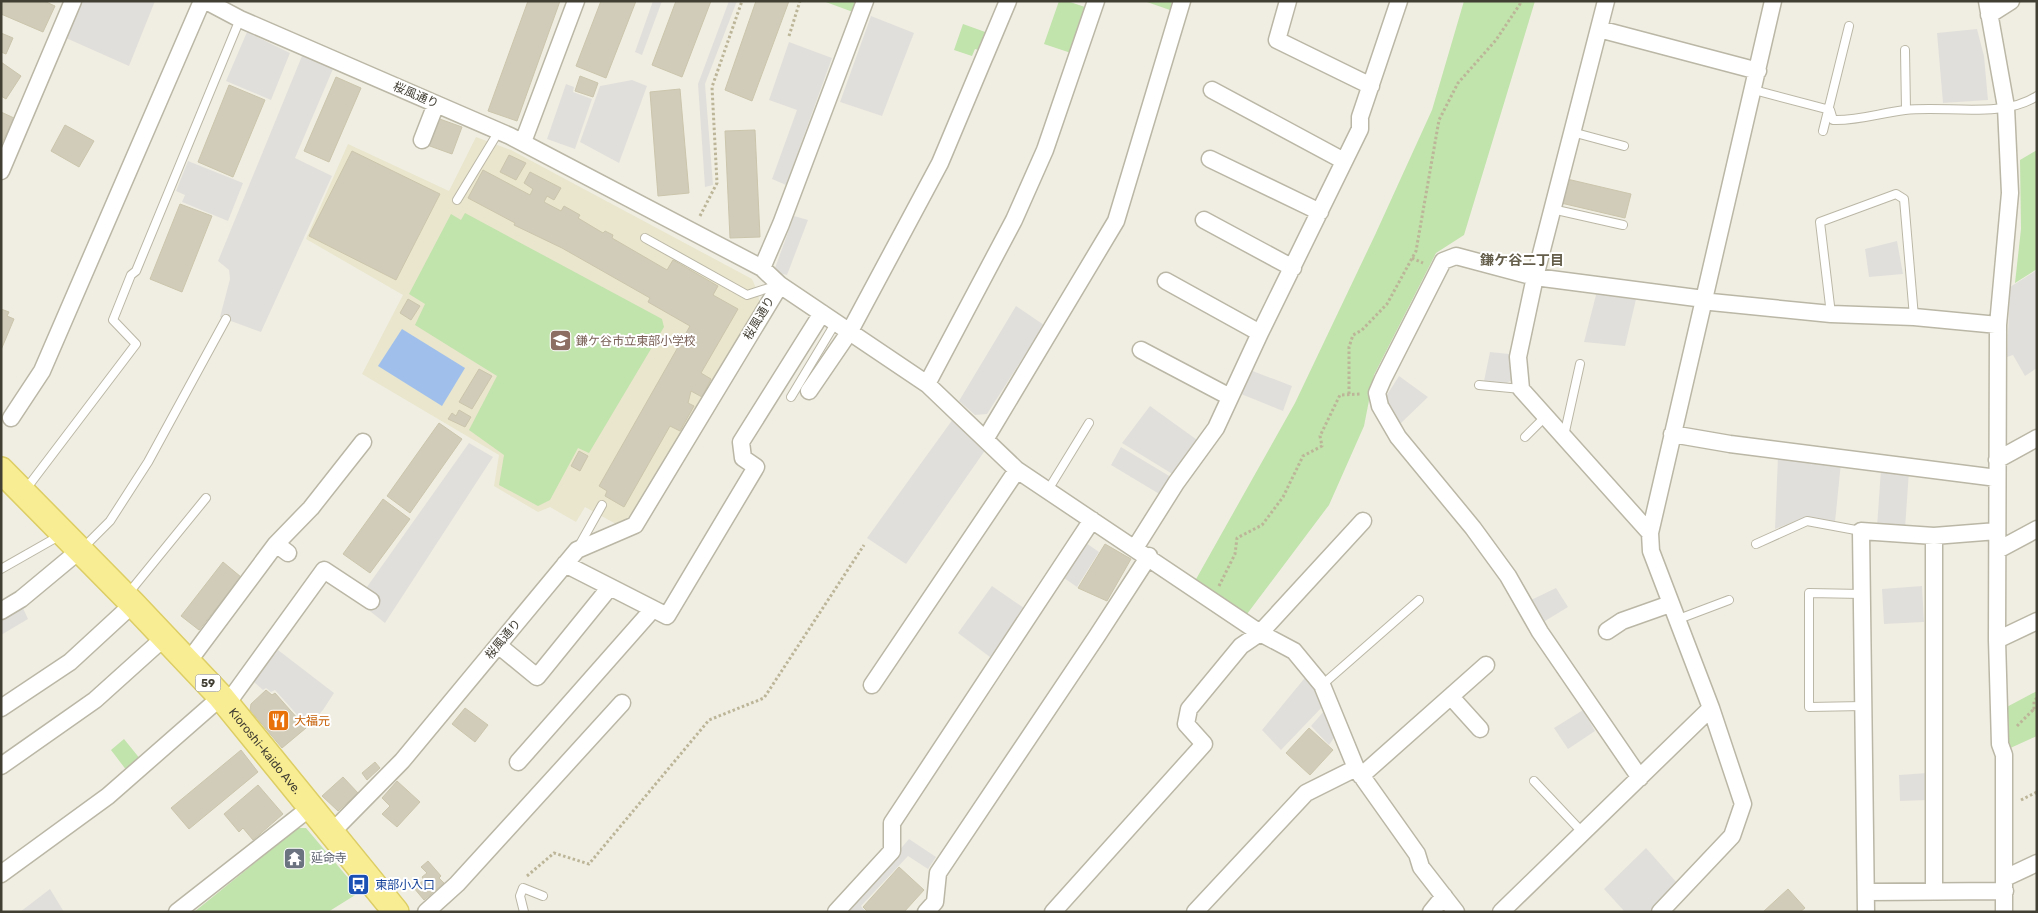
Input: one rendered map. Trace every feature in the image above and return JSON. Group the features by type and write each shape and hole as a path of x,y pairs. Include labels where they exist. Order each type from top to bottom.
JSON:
{"main road":[{"name":"Kioroshi-kaido Ave.","path":"8,480 130,600 224,700 396,912"}],"street":[{"path":"1,171 73,1"},
{"path":"11,418 42,371 202,1"},
{"name":"桜風通り","path":"206,1 240,19 523,142 762,268 780,285 635,526 577,550 402,762 331,834"},
{"path":"523,142 576,1"},
{"path":"762,268 781,224 865,1"},
{"path":"809,391 850,331 940,163 1008,1"},
{"path":"927,384 1014,220 1045,150 1096,1"},
{"path":"986,438 1116,221 1182,1"},
{"path":"1288,1 1277,40 1371,86"},
{"path":"926,912 935,902 938,872 1098,636 1176,483 1216,428 1260,332 1360,129 1360,117 1399,1"},
{"path":"1606,1 1535,277 1518,357 1521,389 1650,533"},
{"path":"1663,911 1732,836 1743,804 1711,708 1651,551 1650,533 1754,90 1773,1"},
{"path":"2004,912 2004,755 2000,744 1997,640 1998,324 2010,194 2006,107 1988,8 2011,1"},
{"path":"1598,29 1758,71"},
{"path":"1212,90 1344,161"},
{"path":"422,140 436,104"},
{"path":"1210,159 1320,212"},
{"path":"1204,220 1292,268"},
{"path":"1370,410 1443,262 1456,256 1535,277 1704,299 1711,302 1831,314 1914,317 1998,324"},
{"path":"1166,281 1260,332"},
{"path":"780,285 927,384 1018,470 1260,633 1294,651 1322,685 1359,772 1417,854 1421,867 1456,912"},
{"path":"565,564 667,616 756,467 743,458 742,442 829,317"},
{"path":"1141,350 1230,397"},
{"path":"1378,393 1380,406 1398,437 1473,528 1508,576 1540,632 1640,778"},
{"path":"1672,434 1730,444 1997,478"},
{"path":"1997,460 2037,438"},
{"path":"188,662 282,549 311,508 363,442"},
{"path":"872,685 1018,470"},
{"path":"836,912 892,851 892,823 1092,520"},
{"path":"1053,912 1204,744 1186,724 1189,709 1240,646 1260,633 1363,521"},
{"path":"1998,550 2037,529"},
{"path":"1866,912 1862,531 1934,536 1997,531"},
{"path":"1934,536 1934,890"},
{"path":"1,611 21,599 71,542"},
{"path":"1,874 108,796 224,700 324,570 371,601"},
{"path":"498,645 537,677 610,587"},
{"path":"1,708 70,662 130,600"},
{"path":"1607,631 1622,621 1670,604"},
{"path":"518,762 653,608"},
{"path":"1997,640 2037,621"},
{"path":"1,766 96,700 165,637"},
{"path":"1203,909 1306,793 1359,772 1452,698 1486,666"},
{"path":"1452,698 1480,729"},
{"path":"426,912 457,884 622,703"},
{"path":"1501,912 1711,708"},
{"path":"176,912 310,806"},
{"path":"1866,892 2005,885 2037,864"},
{"path":"1432,912 1444,896"}],"lane":[{"path":"8,480 136,344 113,320 131,275 136,270 240,19"},
{"path":"1823,131 1830,110 1849,26"},
{"path":"1904,50 1906,110"},
{"path":"1754,90 1830,110"},
{"path":"1830,110 1833,120 1851,120 1906,110 2006,107 2028,102 2037,96"},
{"path":"457,200 499,131"},
{"path":"1572,132 1624,146"},
{"path":"1831,314 1820,222 1896,194 1904,199 1914,317"},
{"path":"1552,209 1623,225"},
{"path":"645,238 747,295 780,285"},
{"path":"791,397 829,317"},
{"path":"1,569 71,542 90,543 110,521 148,462 226,319"},
{"path":"1564,436 1580,364"},
{"path":"1479,385 1521,389"},
{"path":"1525,438 1546,416"},
{"path":"1048,490 1089,423"},
{"path":"130,600 206,498"},
{"path":"577,550 602,505"},
{"path":"1756,544 1807,522 1862,531"},
{"path":"1862,594 1809,593 1809,707 1863,706"},
{"path":"1322,685 1418,600"},
{"path":"1676,620 1729,600"},
{"path":"1534,781 1583,833"},
{"path":"524,912 520,896 523,888 543,896"}],"path":[{"path":"698,221 717,183 712,87 742,1"},
{"path":"789,36 800,1"},
{"path":"1349,394 1349,347 1353,335 1362,330 1387,304 1416,251 1439,120 1458,83 1496,40 1520,4 1520,1"},
{"path":"1220,605 1216,593 1235,554 1237,538 1262,525 1283,496 1303,456 1322,446 1320,436 1340,395 1378,393"},
{"path":"523,888 528,875 554,853 589,864 709,720 764,698 864,545"},
{"path":"2037,698 2034,700 2034,709 2037,708"}],"shaded area":[{"path":"81,1 155,1 129,66 66,38"},
{"path":"653,1 662,1 642,55 635,52"},
{"path":"729,1 737,1 705,84 713,185 705,187 698,84"},
{"path":"871,16 914,33 882,116 840,102"},
{"path":"1977,29 1984,56 1988,100 1943,103 1937,33"},
{"path":"247,32 290,53 271,100 226,81"},
{"path":"789,42 832,58 786,185 772,179 797,110 769,100"},
{"path":"302,56 333,69 295,158 332,176 261,332 220,317 230,279 229,270 218,261"},
{"path":"632,80 647,86 619,163 580,142 600,86"},
{"path":"566,84 574,87 573,92 592,99 575,149 547,139"},
{"name":"鎌ケ谷市立東部小学校","path":"476,137 511,150 752,279 758,293 760,308 637,522 618,525 585,507 576,522 550,507 538,512 494,486 499,455 362,374 403,295 306,239 348,144 449,191"},
{"path":"188,161 243,183 228,221 182,202 185,195 176,191"},
{"path":"794,216 808,220 787,275 777,273 775,268"},
{"path":"1897,241 1903,274 1869,277 1865,249"},
{"path":"2037,270 2037,368 2025,376 2013,355 2007,357 2010,287"},
{"path":"1597,291 1637,295 1625,346 1584,342"},
{"path":"1016,306 1044,325 987,414 975,415 959,401"},
{"path":"1490,352 1509,354 1512,380 1505,384 1484,381"},
{"path":"1250,370 1292,386 1283,411 1241,394"},
{"path":"1399,376 1428,397 1400,424 1385,398"},
{"path":"1150,406 1200,442 1174,475 1122,443"},
{"path":"953,419 986,449 906,564 867,538"},
{"path":"469,443 493,457 385,623 357,601"},
{"path":"1121,447 1171,477 1161,495 1111,465"},
{"path":"1778,456 1841,463 1835,522 1806,517 1775,529"},
{"path":"1881,469 1909,471 1905,529 1877,527"},
{"path":"1086,543 1099,552 1077,587 1064,578"},
{"path":"992,586 1024,608 990,657 958,633"},
{"path":"1922,586 1924,622 1884,624 1882,589"},
{"path":"1556,588 1568,607 1545,621 1538,620 1529,601"},
{"path":"22,606 28,619 1,635 1,618"},
{"path":"278,650 334,693 323,710 308,727 275,690 271,692 266,688 263,690 253,681"},
{"path":"1308,674 1324,705 1281,750 1262,730"},
{"path":"1583,710 1595,731 1568,749 1554,728"},
{"path":"1324,711 1336,735 1329,745 1311,726"},
{"path":"1927,773 1928,800 1900,801 1899,775"},
{"path":"909,839 936,857 928,869 908,856 861,906 866,912 846,912"},
{"path":"1646,848 1678,884 1651,912 1625,912 1604,889"},
{"path":"50,889 64,912 20,912"}],"green space":[{"path":"823,1 857,1 853,12"},
{"path":"1059,1 1067,1 1085,7 1071,53 1044,44"},
{"path":"1144,1 1172,1 1170,10"},
{"path":"1464,1 1535,1 1464,235 1436,253 1374,375 1364,426 1329,505 1247,614 1195,581 1295,403 1375,235 1432,110"},
{"path":"963,24 988,33 982,51 975,49 972,56 954,50"},
{"path":"2037,150 2037,269 2015,283 2021,229 2020,160"},
{"path":"465,213 662,319 664,327 589,453 578,448 550,500 538,506 499,485 504,455 469,430 497,376 415,325 425,304 409,294 451,214 461,220"},
{"path":"2037,691 2037,736 2006,750 2003,709"},
{"path":"124,739 141,760 127,771 111,750"},
{"name":"延命寺","path":"298,828 306,828 360,892 328,912 194,912"}],"water":[{"path":"402,329 465,368 442,406 378,366"}],"building":[{"path":"1,1 44,1 55,6 43,32 1,14"},
{"path":"528,1 560,1 517,121 488,111"},
{"path":"601,1 636,1 606,78 576,66"},
{"path":"676,1 711,1 682,77 652,65"},
{"path":"756,1 789,1 752,101 725,90"},
{"path":"1,33 13,38 6,54 1,52"},
{"path":"1,62 21,76 6,99 1,96"},
{"path":"580,76 598,83 593,97 575,91"},
{"path":"336,77 361,88 329,162 304,151"},
{"path":"229,85 265,100 233,177 198,162"},
{"path":"680,89 689,193 658,196 650,92"},
{"path":"1,112 14,118 1,145"},
{"path":"437,118 462,127 452,154 427,145"},
{"path":"65,125 94,141 79,167 51,151"},
{"path":"755,130 760,237 730,238 725,131"},
{"path":"352,151 440,194 396,280 309,236"},
{"path":"509,155 526,163 516,180 500,172"},
{"path":"483,170 530,195 533,189 524,183 530,172 561,188 554,200 547,196 544,202 561,211 564,206 580,215 578,218 603,233 605,231 613,235 612,238 667,270 673,260 718,286 713,295 738,309 701,373 711,379 702,397 691,391 688,403 694,406 680,431 670,426 624,507 605,496 607,491 599,486 690,326 648,302 650,298 562,248 514,225 515,223 468,198"},
{"path":"1567,179 1631,194 1625,218 1561,203"},
{"path":"180,204 212,216 182,292 150,279"},
{"path":"408,299 420,306 411,320 400,313"},
{"path":"1,309 9,312 7,316 14,319 1,350"},
{"path":"479,369 492,376 472,409 459,402"},
{"path":"459,410 471,417 465,427 448,419 452,413 456,416"},
{"path":"439,423 462,439 410,513 387,496"},
{"path":"579,451 588,456 580,471 571,466"},
{"path":"383,499 410,519 370,573 343,554"},
{"path":"1105,544 1131,559 1107,601 1078,588"},
{"path":"223,562 241,577 199,630 181,616"},
{"path":"266,690 272,695 275,693 306,728 282,748 250,710 251,704"},
{"path":"465,708 488,725 475,742 452,724"},
{"path":"1309,728 1333,750 1310,775 1286,753"},
{"path":"241,750 258,772 189,829 171,808"},
{"path":"375,762 380,768 367,780 362,773"},
{"path":"343,777 358,793 338,811 322,796"},
{"path":"397,781 420,802 397,827 382,814 390,806 382,798"},
{"path":"258,785 283,814 253,840 243,828 239,832 224,814"},
{"path":"428,861 441,876 439,878 444,883 424,900 414,888 424,880 422,877 427,873 421,867"},
{"path":"899,867 924,890 904,912 868,912 863,907"},
{"path":"1788,889 1805,908 1800,912 1763,912"}],"place":[{"name":"鎌ケ谷市立東部小学校","path":"560,341"},
{"name":"大福元","path":"278,721"},
{"name":"延命寺","path":"295,858"},
{"name":"東部小入口","path":"359,885"}],"district":[{"name":"鎌ケ谷二丁目","path":"1522,260"}]}
